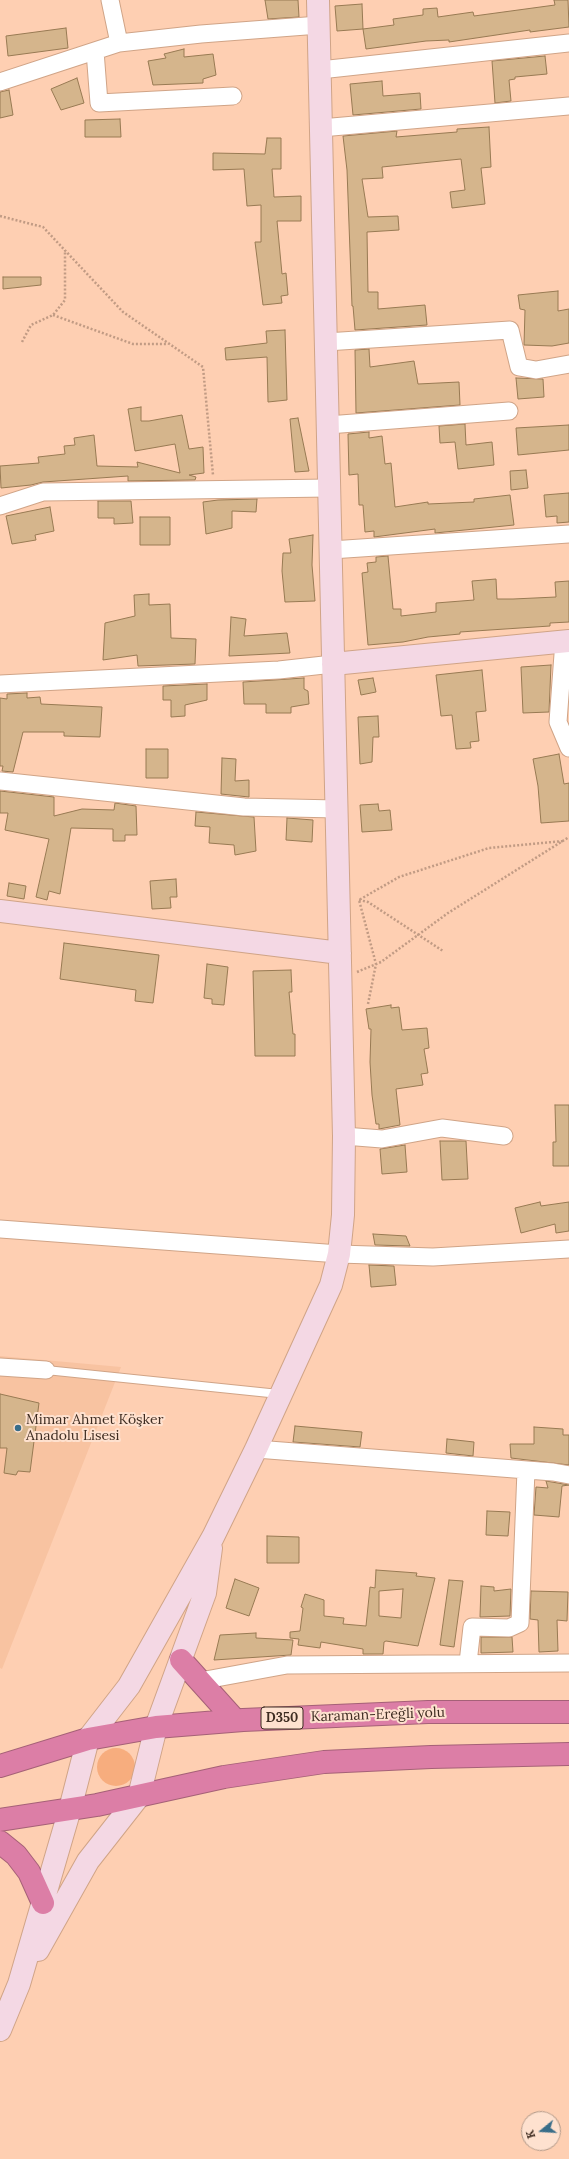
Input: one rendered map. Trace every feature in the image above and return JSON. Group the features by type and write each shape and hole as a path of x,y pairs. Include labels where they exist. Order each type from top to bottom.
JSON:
{"highway":[{"path":"181,1660 235,1720"},
{"name":"Karaman-Ereğli yolu","path":"0,1766 88,1739 156,1727 235,1720 428,1712 569,1712"},
{"path":"0,1820 139,1796 224,1777 324,1762 431,1757 569,1754"},
{"path":"0,1842 16,1855 29,1872 43,1903"}],"main road":[{"path":"0,2030 19,1984 70,1809 88,1739 129,1686 213,1537 282,1394 331,1285 339,1254 343,1215 344,1136 318,0"},
{"path":"333,664 566,641"},
{"path":"0,911 340,952"},
{"path":"19,1984 88,1861 139,1796 156,1727 205,1593 213,1537"}],"street":[{"path":"110,0 119,43"},
{"path":"0,82 119,43 201,34 319,25"},
{"path":"320,70 569,43"},
{"path":"95,51 99,104 233,96"},
{"path":"321,128 569,106"},
{"path":"326,342 510,330 519,367 536,370 569,364"},
{"path":"328,425 509,411"},
{"path":"0,506 43,492 329,488"},
{"path":"331,550 569,534"},
{"path":"566,641 558,722 569,748"},
{"path":"0,684 278,670 333,664"},
{"path":"0,781 244,807 337,808"},
{"path":"344,1136 382,1139 442,1128 504,1136"},
{"path":"0,1229 339,1254 433,1257 569,1249"},
{"path":"0,1366 46,1370"},
{"path":"256,1449 526,1470 569,1475"},
{"path":"468,1662 472,1627 509,1628 520,1623 526,1470"},
{"path":"200,1682 287,1665 468,1662 569,1664"}],"lane":[{"path":"46,1370 282,1394"}],"path":[{"path":"0,216 43,226 123,312 203,367 215,490"},
{"path":"22,342 31,325 53,315 65,300 65,250"},
{"path":"53,315 133,344 169,344"},
{"path":"340,979 376,964 448,913 569,837"},
{"path":"359,900 399,877 489,848 562,841"},
{"path":"338,895 368,902 443,951"},
{"path":"359,900 376,964 368,1004"}],"shaded area":[{"path":"0,1356 121,1367 2,1669 0,1668"},
{"path":"116,1748 126,1751 132,1757 135,1767 132,1777 126,1783 116,1786 106,1783 100,1777 97,1767 100,1757 106,1751"}],"building":[{"path":"265,0 298,0 299,17 268,19"},
{"path":"554,0 568,0 569,27 530,32 530,30 449,42 449,40 426,41 366,49 363,29 394,25 393,19 423,15 423,9 437,8 438,17 473,12 474,16 555,5"},
{"path":"362,4 363,29 337,31 335,6"},
{"path":"66,28 68,48 8,56 6,36"},
{"path":"184,49 184,57 213,54 216,75 203,79 203,83 153,85 148,61 166,58 164,54"},
{"path":"545,56 547,74 515,77 515,79 509,80 511,101 495,103 492,61"},
{"path":"77,78 84,103 61,110 51,89"},
{"path":"382,81 383,96 420,93 421,109 353,115 350,84"},
{"path":"9,90 13,115 0,118 0,92"},
{"path":"120,119 121,137 85,137 85,120"},
{"path":"489,127 491,167 481,168 485,204 452,208 450,192 465,190 461,159 382,167 383,178 362,179 368,217 398,216 399,230 367,232 368,292 378,292 378,309 425,305 427,325 355,330 352,306 347,170 343,136 397,131 396,137 457,132 457,129"},
{"path":"267,138 281,138 281,169 272,169 274,197 301,196 301,221 277,221 282,274 286,273 288,295 281,296 282,303 263,305 255,242 261,242 261,205 247,206 244,169 213,170 213,153 265,154"},
{"path":"3,277 41,277 41,285 3,289"},
{"path":"558,291 558,311 569,309 569,343 552,346 524,345 525,310 520,309 518,295"},
{"path":"285,330 287,400 268,402 267,357 226,360 225,348 267,343 266,331"},
{"path":"369,349 370,367 414,361 418,384 459,382 460,405 356,413 355,350"},
{"path":"516,378 543,379 544,397 518,399"},
{"path":"141,407 141,421 182,415 189,449 203,447 204,473 189,475 196,477 195,480 128,481 128,476 43,482 31,485 1,488 0,466 39,463 38,457 65,454 64,446 75,445 74,438 94,435 97,466 138,467 137,462 180,473 175,444 135,451 128,409"},
{"path":"298,418 309,471 295,472 290,419"},
{"path":"465,424 466,445 492,442 494,465 458,469 455,442 440,443 439,426"},
{"path":"569,425 569,450 518,455 516,428"},
{"path":"369,432 369,438 382,436 385,464 391,463 395,507 428,502 428,504 474,502 474,499 510,495 514,525 435,533 435,529 374,537 374,531 365,532 363,505 359,505 358,474 349,475 348,434"},
{"path":"526,470 528,488 511,490 510,471"},
{"path":"569,493 569,522 557,523 557,516 546,517 544,495"},
{"path":"257,499 256,512 232,511 232,528 206,534 203,502"},
{"path":"98,501 131,501 133,523 114,524 114,518 98,518"},
{"path":"50,507 54,531 35,535 36,540 12,544 6,516"},
{"path":"140,517 170,517 170,545 140,545"},
{"path":"313,535 312,565 315,601 285,602 282,571 283,553 291,553 289,539"},
{"path":"388,556 393,609 401,609 401,616 436,612 436,603 474,600 472,581 496,579 497,599 513,599 556,597 555,582 569,581 569,622 550,623 550,626 460,632 460,634 368,645 362,573 368,572 367,563 376,562 376,557"},
{"path":"149,594 149,605 170,604 171,638 196,639 195,664 138,666 137,655 103,660 105,623 135,616 134,595"},
{"path":"231,617 246,619 244,636 287,633 290,653 229,656"},
{"path":"551,665 549,712 523,713 521,667"},
{"path":"482,670 486,711 476,712 479,741 470,742 471,748 456,749 452,715 441,716 436,675"},
{"path":"304,678 304,689 308,691 309,704 291,707 291,713 266,713 266,704 244,704 243,682"},
{"path":"373,678 376,692 361,695 358,680"},
{"path":"207,684 207,700 185,705 185,716 171,717 171,700 163,700 163,686"},
{"path":"27,693 27,698 40,697 41,704 102,707 100,737 64,736 64,732 23,732 13,772 2,771 3,766 0,766 0,698 7,699 7,694"},
{"path":"378,716 379,737 373,737 372,762 360,764 358,717"},
{"path":"146,749 168,749 168,778 146,778"},
{"path":"559,754 564,784 569,783 569,821 541,823 538,786 533,759"},
{"path":"222,758 236,759 235,781 249,780 249,797 221,794"},
{"path":"0,791 54,797 54,816 82,809 114,810 115,803 136,806 137,835 125,835 125,841 113,841 113,829 71,828 60,894 49,891 47,900 36,897 49,839 5,830 8,813 0,813"},
{"path":"378,804 379,811 390,810 392,830 362,832 360,805"},
{"path":"196,812 254,817 256,851 235,855 234,845 209,843 210,827 195,826"},
{"path":"287,818 313,820 312,842 286,840"},
{"path":"176,879 177,897 170,897 171,908 152,909 150,881"},
{"path":"9,883 26,886 24,899 7,896"},
{"path":"64,943 159,955 153,1003 135,1001 136,990 60,979"},
{"path":"207,964 228,967 224,1005 212,1004 212,999 204,998"},
{"path":"291,970 292,992 289,992 293,1034 295,1034 295,1056 255,1056 253,971"},
{"path":"391,1005 391,1008 399,1007 402,1030 427,1028 429,1048 424,1049 428,1073 421,1074 423,1085 396,1089 400,1125 379,1129 379,1124 376,1124 372,1095 370,1062 371,1029 369,1029 366,1009"},
{"path":"555,1105 569,1105 569,1166 553,1166 553,1142 556,1142"},
{"path":"440,1141 466,1141 468,1179 442,1180"},
{"path":"405,1145 407,1172 382,1174 380,1149"},
{"path":"540,1202 541,1206 569,1202 569,1231 556,1233 555,1224 521,1233 515,1208"},
{"path":"373,1234 406,1236 410,1246 375,1245"},
{"path":"369,1265 394,1266 396,1285 371,1287"},
{"name":"Mimar Ahmet Köşker Anadolu Lisesi","path":"0,1394 39,1403 30,1472 18,1471 16,1475 4,1473 7,1448 0,1448"},
{"path":"295,1426 362,1432 360,1447 293,1442"},
{"path":"534,1427 563,1429 563,1435 569,1435 569,1465 511,1458 510,1444 534,1444"},
{"path":"447,1439 474,1442 473,1456 446,1453"},
{"path":"546,1481 569,1485 562,1486 559,1517 534,1515 536,1487 548,1488"},
{"path":"487,1511 510,1512 508,1536 486,1535"},
{"path":"267,1536 299,1537 299,1563 267,1563"},
{"path":"376,1570 417,1573 416,1576 435,1578 418,1646 386,1641 384,1642 383,1654 363,1654 363,1649 321,1642 320,1648 298,1645 299,1639 290,1638 290,1632 300,1631 303,1608 301,1607 305,1594 324,1600 324,1616 344,1618 343,1624 366,1626 370,1587 375,1588","holes":["403,1589 401,1618 379,1616 379,1591"]},
{"path":"235,1579 259,1588 249,1616 226,1608"},
{"path":"449,1580 463,1581 454,1647 440,1645"},
{"path":"481,1586 494,1587 494,1591 511,1589 510,1616 480,1617"},
{"path":"531,1591 568,1592 567,1621 557,1620 558,1651 539,1652 538,1620 530,1619"},
{"path":"256,1633 256,1638 293,1640 291,1655 214,1660 220,1635"},
{"path":"481,1637 512,1637 513,1652 481,1653"}],"place":[{"name":"Mimar Ahmet Köşker Anadolu Lisesi","path":"18,1428"}]}
